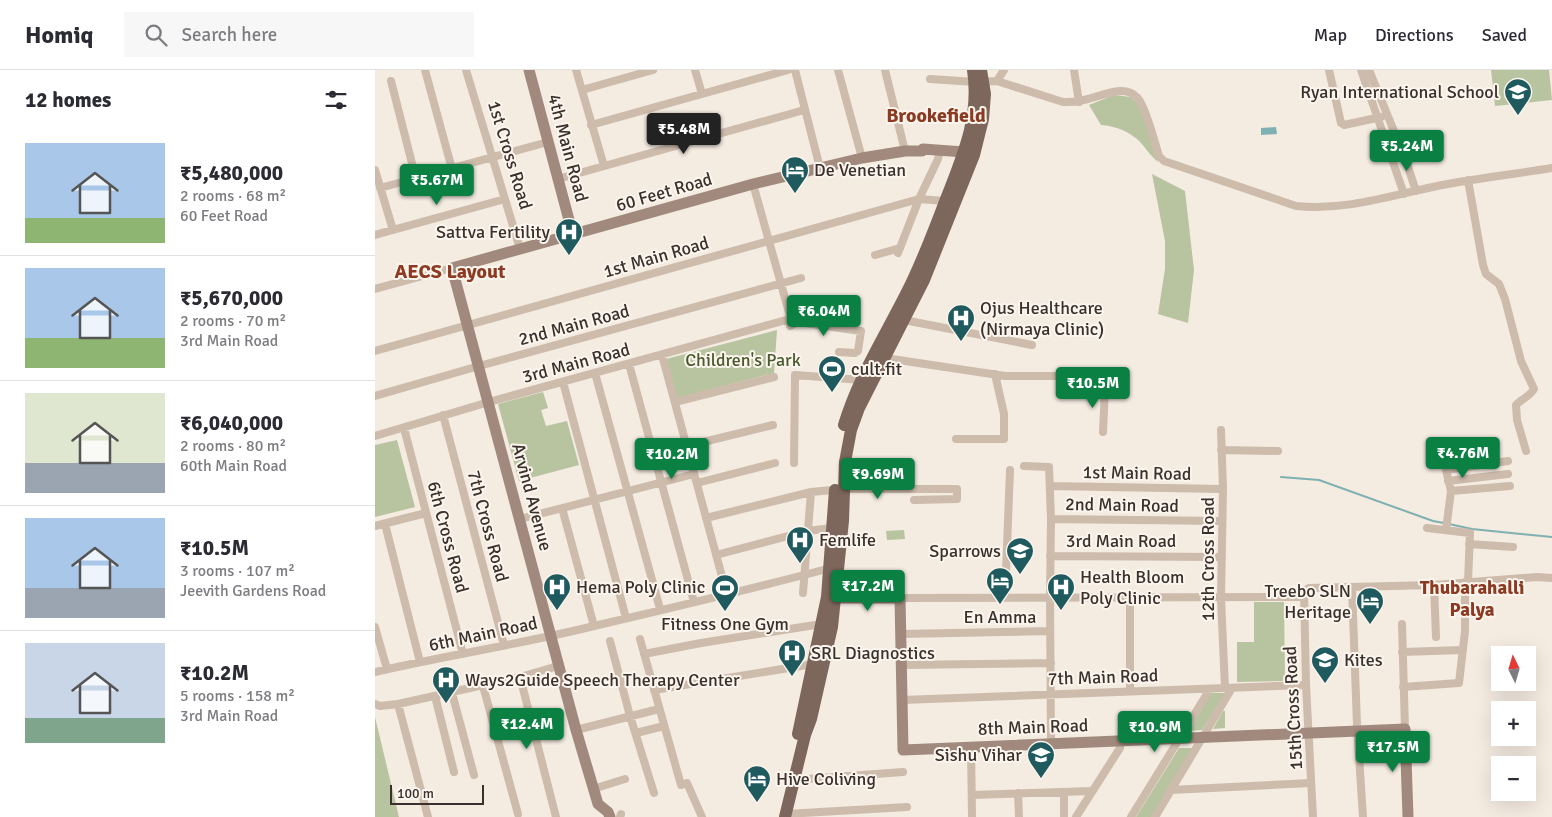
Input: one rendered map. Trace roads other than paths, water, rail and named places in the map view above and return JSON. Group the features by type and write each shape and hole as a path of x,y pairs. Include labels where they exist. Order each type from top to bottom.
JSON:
{"main road":[{"path":"783,816 822,625 833,528 851,430 964,154 976,93 982,77"},
{"path":"783,816 823,670 836,598 843,521 838,460 843,431 850,406 862,380 881,356 904,320 925,280 974,154 983,119 985,94 982,77"}],"street":[{"path":"425,70 452,169"},
{"name":"1st Cross Road","path":"466,70 520,249"},
{"name":"4th Main Road","path":"529,70 573,235"},
{"path":"576,70 603,166"},
{"path":"582,90 653,70"},
{"path":"695,70 702,94"},
{"path":"591,125 787,70"},
{"path":"795,70 820,168"},
{"path":"838,70 863,158"},
{"path":"885,70 905,151"},
{"path":"930,79 982,77 1004,70"},
{"path":"1074,70 1079,102"},
{"path":"1329,70 1341,123 1344,125 1377,118 1386,114"},
{"path":"1361,70 1404,194"},
{"path":"1369,70 1405,158 1416,191"},
{"path":"982,77 1063,102 1079,102 1114,92 1130,92 1137,96 1143,104 1159,156 1164,161 1286,204 1309,207 1380,199 1468,180 1552,168"},
{"path":"391,81 416,179"},
{"path":"558,179 804,110"},
{"path":"380,188 548,142"},
{"name":"60 Feet Road","path":"375,289 753,184 863,158 923,150 964,154"},
{"path":"875,255 899,250 940,152"},
{"path":"375,170 393,230"},
{"path":"1468,180 1483,265 1486,274 1499,284 1505,299 1521,361 1534,389 1532,393 1522,399 1517,405 1517,420 1526,451"},
{"path":"753,184 790,316 788,324"},
{"path":"375,235 505,199"},
{"name":"1st Main Road","path":"375,351 919,199 945,201"},
{"name":"Arvind Avenue","path":"452,268 576,730 598,804 608,812 610,817"},
{"name":"2nd Main Road","path":"375,396 479,366 782,285 801,278"},
{"path":"904,320 1032,345"},
{"name":"3rd Main Road","path":"375,436 595,373 798,322 861,331 859,349"},
{"path":"839,352 855,353 859,349 881,356 995,374 1065,376 1098,384 1105,387 1103,432"},
{"path":"662,355 727,595"},
{"path":"629,364 693,602"},
{"path":"595,373 660,610"},
{"path":"956,439 1004,438 1004,414 995,374"},
{"path":"794,463 795,375 862,380"},
{"path":"675,402 774,377"},
{"path":"563,382 626,618"},
{"name":"7th Cross Road","path":"443,415 504,645"},
{"path":"687,446 773,425"},
{"name":"6th Cross Road","path":"404,428 463,654"},
{"name":"12th Cross Road","path":"1221,430 1223,450 1221,598 1229,688"},
{"path":"1223,450 1278,451"},
{"path":"1447,526 1451,492 1446,470 1508,461"},
{"path":"697,483 775,463"},
{"path":"1024,466 1049,467 1051,519 1051,744"},
{"path":"1005,598 1010,470"},
{"path":"520,519 694,474"},
{"path":"1448,481 1508,474"},
{"name":"1st Main Road","path":"1050,486 1223,489"},
{"path":"1451,492 1510,486"},
{"path":"706,518 811,492 957,489 957,499 914,500"},
{"path":"803,593 811,492"},
{"path":"562,508 594,626"},
{"path":"375,526 426,513"},
{"name":"2nd Main Road","path":"1051,519 1222,521"},
{"path":"385,524 420,662"},
{"path":"1403,687 1459,683 1463,650 1469,533 1447,526 1427,528"},
{"path":"716,555 807,531 833,528"},
{"path":"1469,544 1513,547"},
{"name":"3rd Main Road","path":"1050,556 1222,557"},
{"name":"6th Main Road","path":"375,672 550,636 829,570"},
{"path":"836,598 1303,597 1304,591 1309,588 1435,585 1537,577 1552,578"},
{"path":"1435,585 1435,637"},
{"path":"1352,587 1357,731 1363,817"},
{"name":"15th Cross Road","path":"1303,597 1313,817"},
{"path":"901,598 902,700"},
{"path":"1130,598 1130,692"},
{"path":"644,654 815,624 822,625"},
{"path":"1402,624 1408,817"},
{"path":"375,627 376,636 387,669"},
{"path":"901,634 1050,632"},
{"path":"640,639 681,784 687,783 702,817"},
{"path":"610,641 630,716 654,793"},
{"path":"1402,652 1463,650"},
{"path":"902,665 1051,663"},
{"path":"654,690 807,665 813,666"},
{"path":"377,705 398,704 452,693 558,666"},
{"path":"520,677 556,817"},
{"name":"7th Main Road","path":"902,700 1306,685"},
{"path":"483,686 518,814"},
{"path":"1155,817 1203,737 1229,688"},
{"path":"1131,817 1210,689"},
{"path":"452,693 474,775"},
{"path":"435,696 454,772"},
{"name":"8th Main Road","path":"902,700 903,750 1405,729"},
{"path":"398,704 428,817"},
{"path":"576,730 659,709"},
{"path":"636,733 664,726"},
{"path":"1076,817 1120,748 1120,741"},
{"path":"971,747 972,817"},
{"path":"794,780 903,772"},
{"path":"593,789 625,779"},
{"path":"1171,790 1311,783"},
{"path":"972,795 1092,791"},
{"path":"1064,792 1064,817"},
{"path":"1018,794 1019,817"},
{"path":"783,816 907,807"}],"water":[{"path":"1276,127 1277,134 1261,135 1261,128"}],"waterway":[{"path":"1281,477 1319,480 1433,521 1444,523"},
{"path":"1449,524 1472,529 1552,537"}],"place":[{"name":"Ryan International School","path":"1518,116"},
{"name":"De Venetian","path":"795,194"},
{"name":"Sattva Fertility","path":"569,256"},
{"name":"Ojus Healthcare (Nirmaya Clinic)","path":"961,342"},
{"name":"cult.fit","path":"832,393"},
{"name":"Femlife","path":"800,564"},
{"name":"Sparrows","path":"1020,575"},
{"name":"En Amma","path":"1000,605"},
{"name":"Hema Poly Clinic","path":"557,611"},
{"name":"Health Bloom Poly Clinic","path":"1061,611"},
{"name":"Fitness One Gym","path":"725,612"},
{"name":"Treebo SLN Heritage","path":"1370,625"},
{"name":"SRL Diagnostics","path":"792,677"},
{"name":"Kites","path":"1325,684"},
{"name":"Ways2Guide Speech Therapy Center","path":"446,704"},
{"name":"Sishu Vihar","path":"1041,779"},
{"name":"Hive Coliving","path":"757,803"}],"district":[{"name":"Brookefield","path":"936,115"},
{"name":"AECS Layout","path":"450,271"},
{"name":"Thubarahalli Palya","path":"1472,599"}],"park label":[{"name":"Children's Park","path":"743,360"}]}
